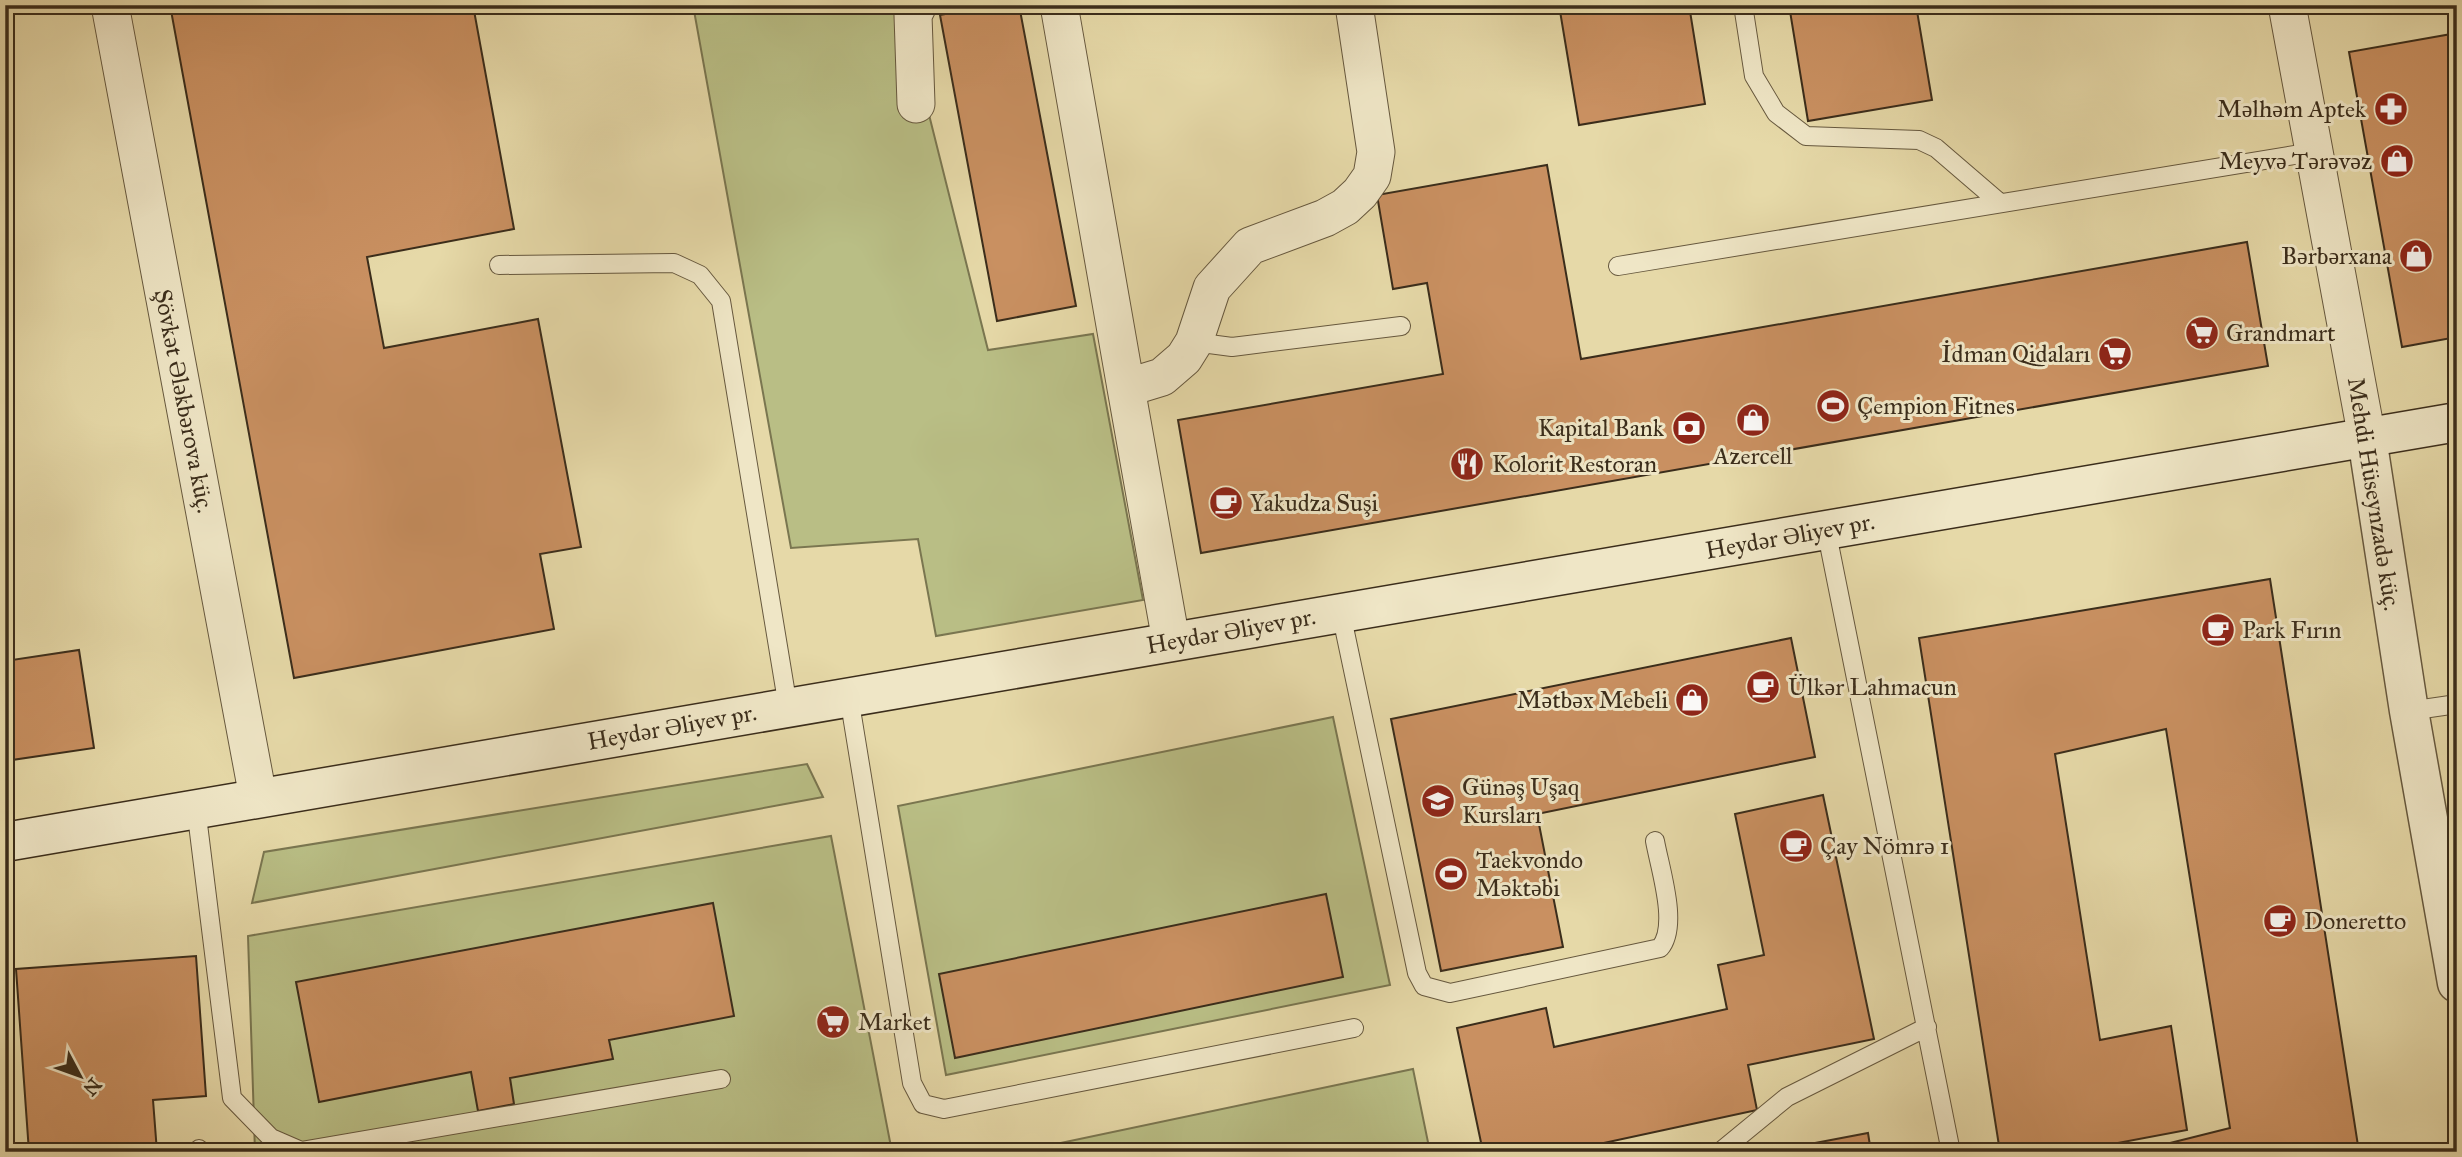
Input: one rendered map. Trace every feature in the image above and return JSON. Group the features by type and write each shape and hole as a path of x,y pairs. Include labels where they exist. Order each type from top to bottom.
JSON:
{"main road":[{"name":"Heydər Əliyev pr.","path":"5,842 2457,422"},
{"name":"Mehdi Hüseynzadə küç.","path":"2367,438 2409,711 2457,983"}],"street":[{"name":"Şövkət Ələkbərova küç.","path":"110,5 258,797"},
{"path":"916,104 913,15 918,5"},
{"path":"1059,5 1171,641"},
{"path":"1126,388 1162,377 1184,358 1194,342 1212,288 1250,246 1345,207 1372,176 1376,152 1353,5"},
{"name":"Mehdi Hüseynzadə küç.","path":"2287,5 2367,438"}],"lane":[{"path":"1743,5 1754,76 1776,113 1807,136 1919,140 1936,148 2000,203"},
{"path":"1618,266 2313,152"},
{"path":"499,265 674,263 700,275 721,301 789,707"},
{"path":"1194,342 1231,347 1401,326"},
{"path":"1826,529 1951,1152"},
{"path":"1341,613 1417,973 1424,986 1450,993 1660,948 1668,938 1670,922 1655,841"},
{"path":"849,697 912,1083 923,1104 944,1109 1354,1028"},
{"path":"2409,711 2457,704"},
{"path":"196,808 232,1098 271,1138 300,1150 721,1079"},
{"path":"1720,1152 1787,1097 1927,1027"}],"green space":[{"path":"693,5 944,5 904,15 988,350 1093,334 1143,600 936,636 918,539 791,548"},
{"path":"1333,717 1390,985 946,1075 898,806"},
{"path":"807,764 823,797 252,903 264,852"},
{"path":"831,836 892,1152 255,1152 248,936"},
{"path":"1413,1069 1430,1152 1053,1152 1051,1145"}],"building":[{"path":"170,5 473,5 514,229 367,257 384,348 538,319 581,547 540,554 554,629 294,678"},
{"path":"993,5 1019,5 1076,306 997,321 940,15"},
{"path":"1559,5 1689,5 1705,104 1579,125"},
{"path":"1789,5 1916,5 1932,100 1808,121"},
{"path":"2457,33 2457,337 2402,347 2349,52"},
{"path":"1547,165 1581,359 2247,242 2268,366 1201,553 1178,420 1443,374 1427,283 1393,289 1377,195"},
{"path":"2270,579 2359,1152 2155,1152 2154,1147 2230,1128 2166,729 2055,754 2100,1040 2171,1026 2187,1130 2070,1152 2000,1152 1919,638"},
{"path":"1791,638 1815,757 1537,814 1563,947 1441,971 1391,719"},
{"path":"79,650 94,748 5,761 5,661"},
{"path":"1823,795 1874,1039 1748,1065 1757,1110 1562,1152 1483,1152 1457,1028 1546,1008 1554,1047 1727,1009 1718,965 1764,955 1735,814"},
{"path":"1326,894 1343,977 955,1058 939,974"},
{"path":"713,903 734,1016 609,1040 613,1059 510,1078 514,1104 478,1111 471,1072 319,1102 296,982"},
{"path":"196,956 206,1096 153,1100 157,1152 29,1152 16,969"},
{"path":"1868,1133 1871,1152 1767,1152"}],"place":[{"name":"Məlhəm Aptek","path":"2391,109"},
{"name":"Meyvə Tərəvəz","path":"2397,161"},
{"name":"Bərbərxana","path":"2416,256"},
{"name":"Grandmart","path":"2202,333"},
{"name":"İdman Qidaları","path":"2115,354"},
{"name":"Çempion Fitnes","path":"1833,406"},
{"name":"Azercell","path":"1753,420"},
{"name":"Kapital Bank","path":"1689,428"},
{"name":"Kolorit Restoran","path":"1467,464"},
{"name":"Yakudza Suşi","path":"1226,503"},
{"name":"Park Fırın","path":"2218,630"},
{"name":"Ülkər Lahmacun","path":"1763,687"},
{"name":"Mətbəx Mebeli","path":"1692,700"},
{"name":"Günəş Uşaq Kursları","path":"1438,801"},
{"name":"Çay Nömrə 1","path":"1796,846"},
{"name":"Taekvondo Məktəbi","path":"1451,874"},
{"name":"Doneretto","path":"2280,921"},
{"name":"Market","path":"833,1022"}]}
